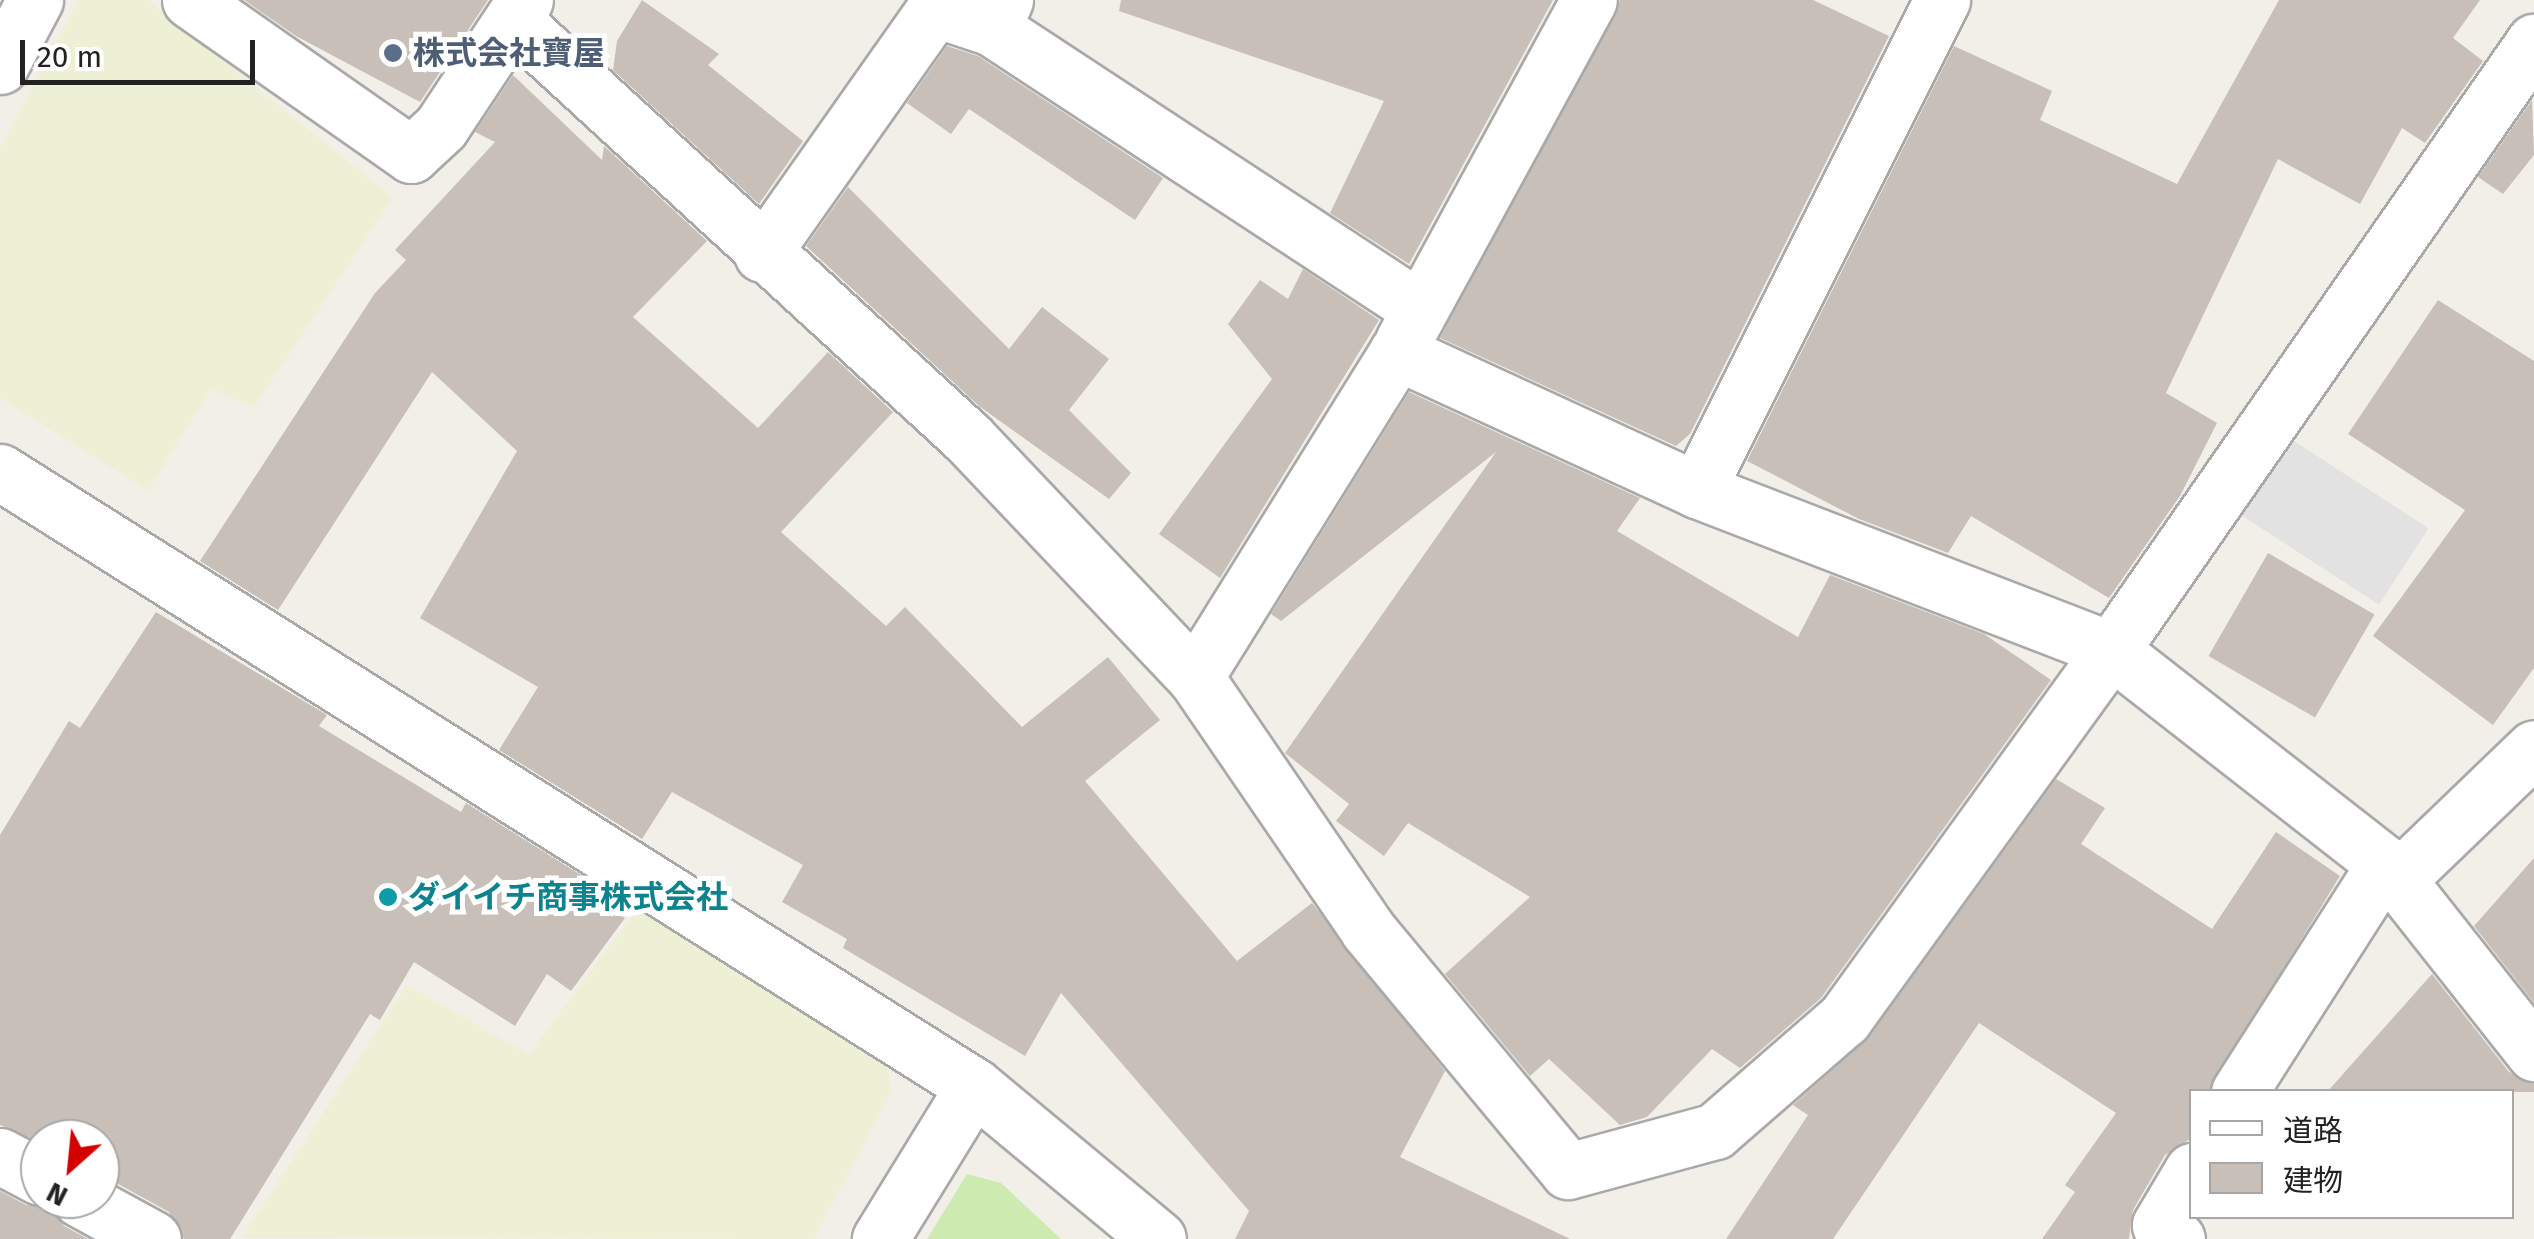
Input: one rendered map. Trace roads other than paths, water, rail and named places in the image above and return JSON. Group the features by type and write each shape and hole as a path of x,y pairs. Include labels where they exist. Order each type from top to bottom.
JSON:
{"street":[{"path":"0,66 35,0"},
{"path":"190,0 411,154 440,127 520,11 762,254 968,438 1196,677 1368,930 1568,1172 1715,1131 1844,1019 2111,650 2534,42"},
{"path":"1196,677 1409,330 1589,0"},
{"path":"1697,490 1942,0"},
{"path":"762,254 935,9 999,14 1409,330 1697,490 2111,650 2391,872 2534,1053"},
{"path":"0,472 974,1086 1158,1239"},
{"path":"2241,1089 2391,872 2534,748"},
{"path":"880,1239 974,1086"},
{"path":"2178,1239 2160,1225 2189,1176"},
{"path":"116,1219 153,1239"}],"place":[{"name":"株式会社寶屋","path":"393,53"},
{"name":"ダイイチ商事株式会社","path":"388,897"}]}
